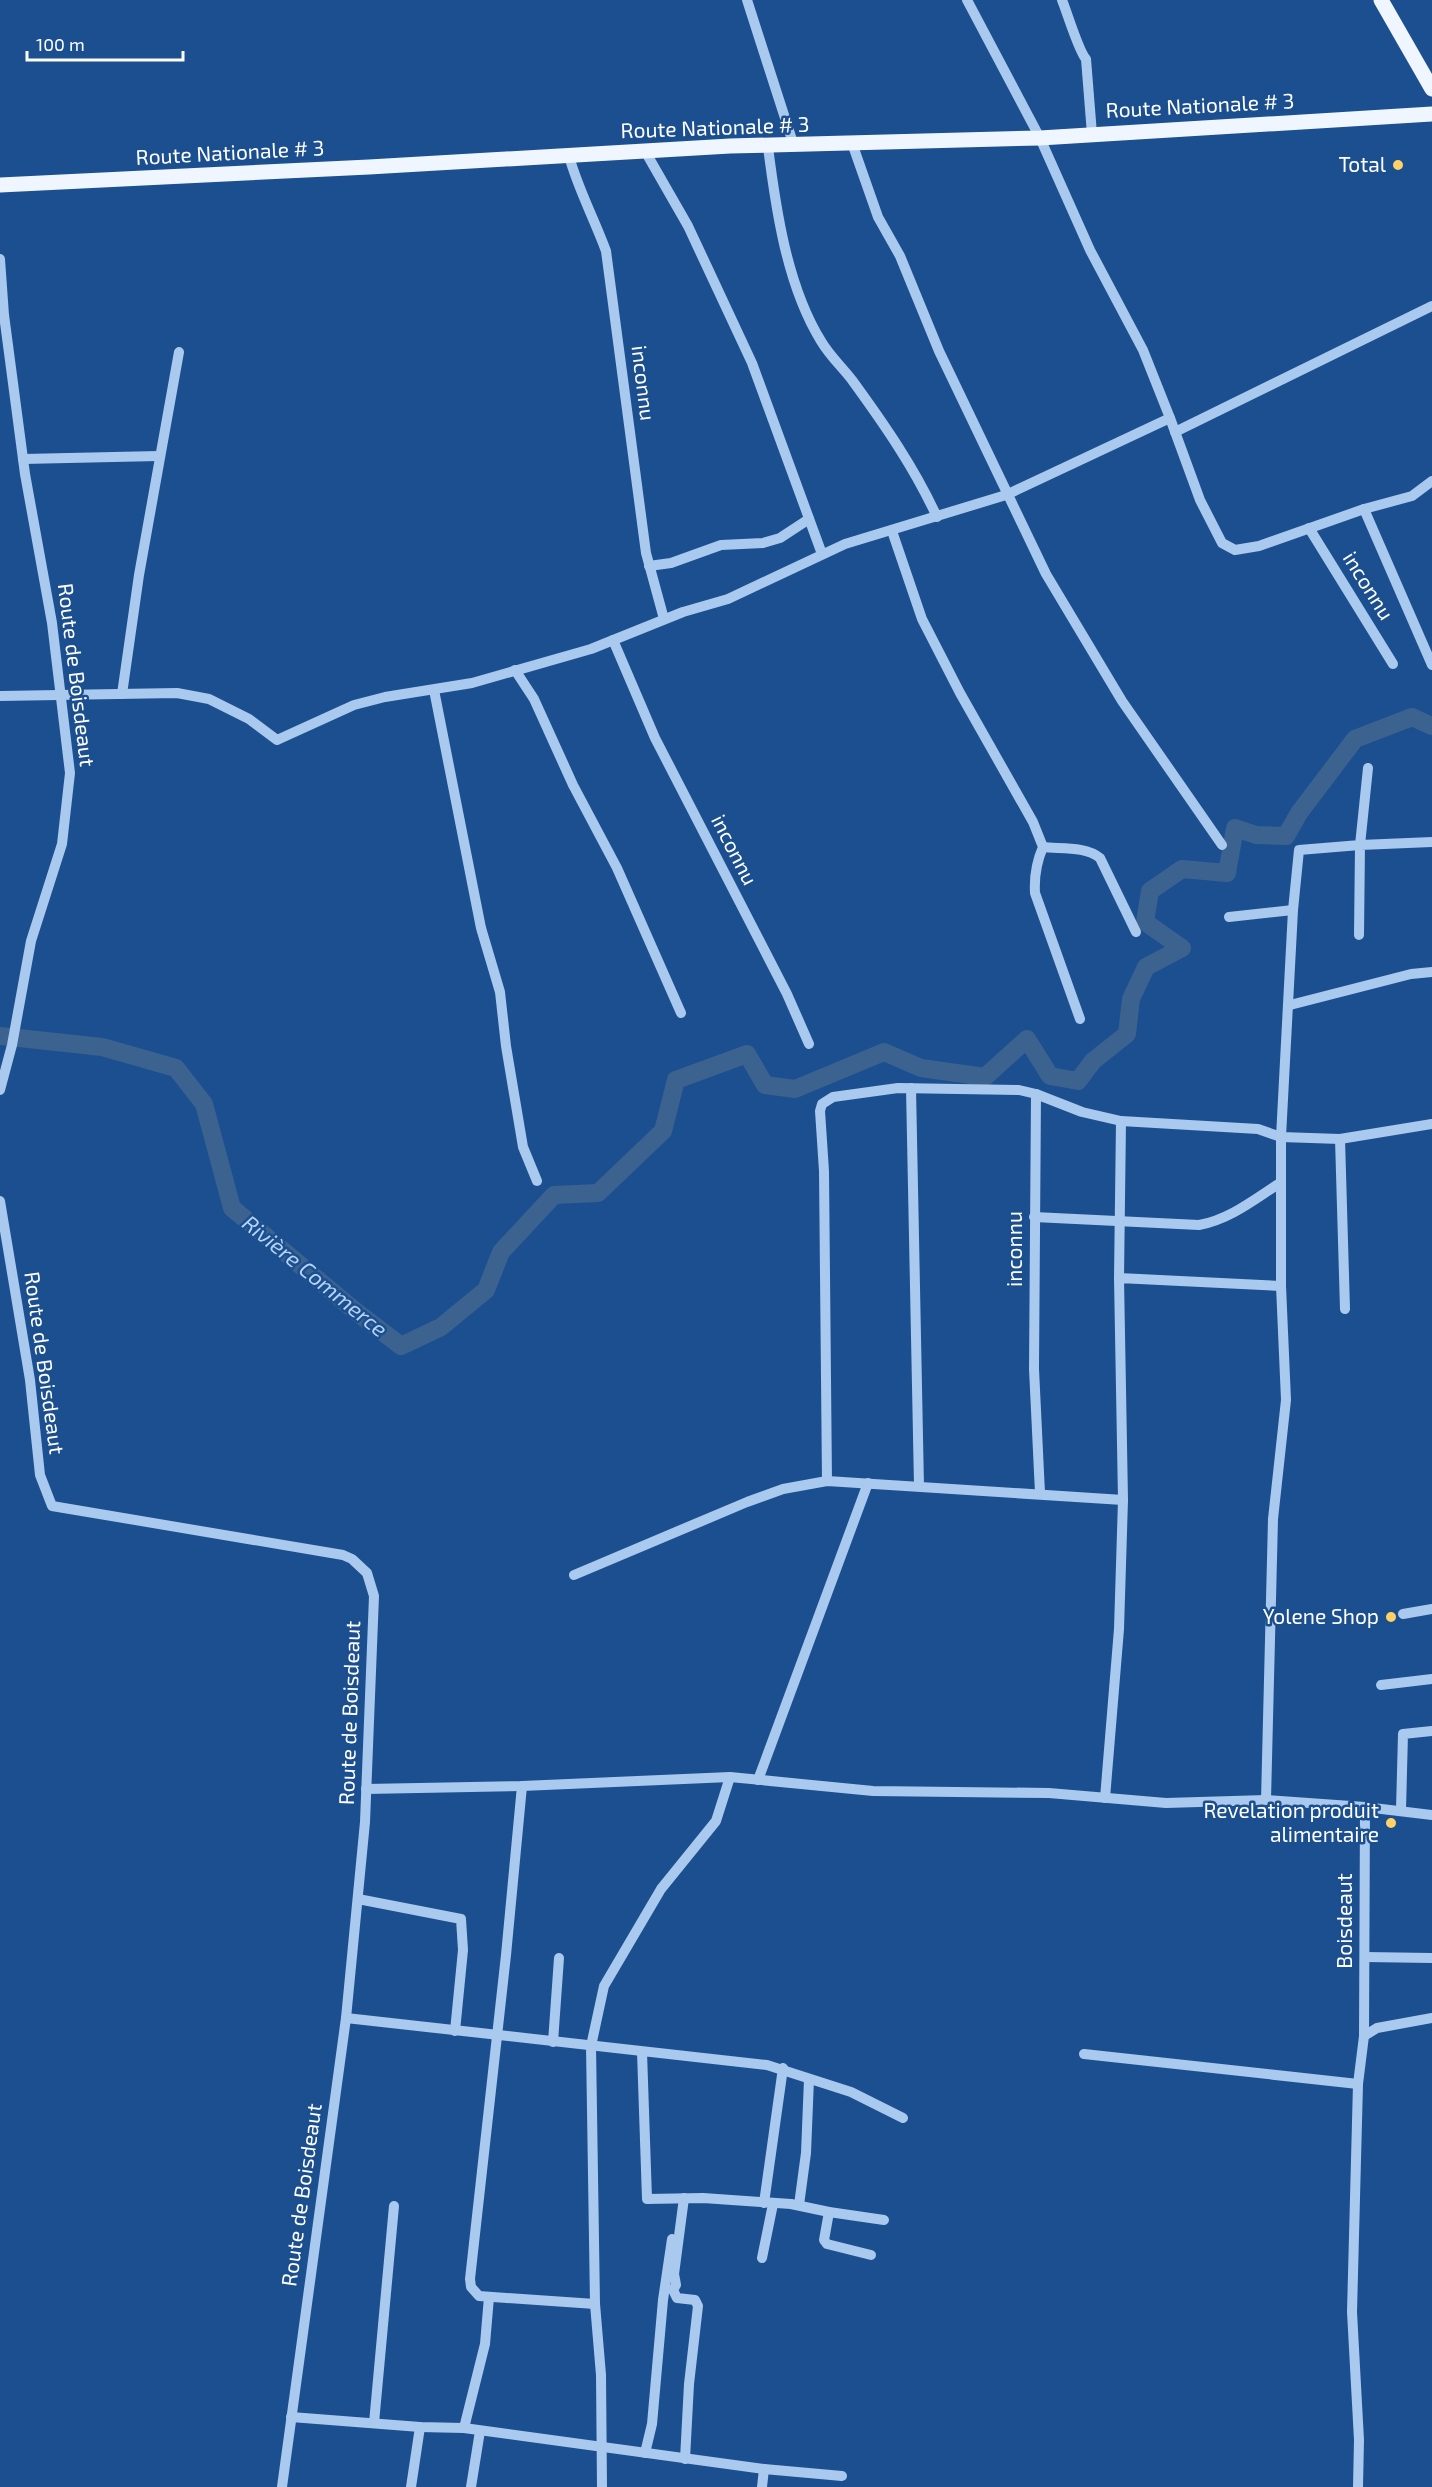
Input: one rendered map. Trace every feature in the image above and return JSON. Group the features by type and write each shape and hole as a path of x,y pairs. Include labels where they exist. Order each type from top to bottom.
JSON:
{"main road":[{"path":"1381,0 1432,89"},
{"name":"Route Nationale # 3","path":"0,185 729,146 768,147 1040,138 1432,114"}],"street":[{"path":"747,0 794,146"},
{"path":"967,0 1040,138 1090,250 1143,350 1200,500 1222,543 1235,550 1251,547 1364,509 1412,496 1432,481"},
{"path":"1062,0 1082,55 1086,59 1092,134"},
{"path":"852,143 878,217 900,256 939,351 1006,495 1046,574 1122,701 1222,845"},
{"path":"768,147 774,194 788,256 809,319 828,352 851,379 901,449 937,517"},
{"path":"645,151 688,226 752,363 822,554"},
{"name":"inconnu","path":"569,156 576,183 594,217 611,277 644,542 664,619"},
{"name":"Route de Boisdeaut","path":"0,259 4,315 23,459 52,623 70,773 62,844 31,941 12,1045 0,1090"},
{"path":"1175,432 1432,306"},
{"path":"122,694 159,456 179,352"},
{"path":"0,696 177,693 209,699 249,718 277,740 354,705 385,697 472,683 591,649 664,619 728,598 845,544 1006,495 1170,418"},
{"path":"23,459 159,456"},
{"name":"inconnu","path":"1364,509 1432,665"},
{"path":"650,566 671,563 704,549 721,545 764,543 780,538 809,519"},
{"name":"inconnu","path":"1309,528 1393,664"},
{"path":"892,531 922,619 960,693 1032,822 1043,847 1035,868 1035,893 1080,1019"},
{"name":"inconnu","path":"613,640 655,738 786,994 809,1044"},
{"path":"515,670 534,699 573,785 617,868 681,1013"},
{"path":"434,690 481,928 500,992 523,1147 537,1181"},
{"path":"1359,935 1360,845 1368,768"},
{"path":"1266,1800 1273,1520 1286,1400 1281,1286 1281,1137 1290,1005 1293,910 1299,850 1432,842"},
{"path":"1043,847 1094,852 1100,858 1136,932"},
{"path":"1229,917 1293,910"},
{"path":"1290,1005 1411,974 1432,972"},
{"path":"911,1088 919,1486"},
{"path":"827,1481 824,1171 820,1112 822,1104 833,1097 911,1088 1019,1090 1036,1094 1082,1112 1121,1121 1258,1129 1281,1137 1340,1139 1432,1124"},
{"name":"inconnu","path":"1036,1094 1034,1368 1040,1493"},
{"path":"1105,1798 1119,1629 1123,1500 1119,1278 1121,1121"},
{"path":"1340,1139 1345,1309"},
{"path":"1034,1217 1199,1225 1211,1223 1234,1212 1280,1182"},
{"name":"Route de Boisdeaut","path":"0,1201 30,1380 40,1475 52,1506 343,1555 360,1565 368,1573 374,1596 366,1789 346,2018 282,2487"},
{"path":"1119,1278 1281,1286"},
{"path":"574,1575 747,1502 783,1489 827,1481 1123,1500"},
{"path":"758,1780 868,1483"},
{"path":"1403,1614 1432,1609"},
{"path":"1381,1685 1432,1679"},
{"path":"1401,1810 1403,1734 1432,1731"},
{"path":"366,1789 522,1786 730,1777 873,1791 1049,1793 1166,1803 1266,1800 1401,1810 1432,1815"},
{"path":"602,2487 601,2375 595,2304 591,2046 604,1986 661,1889 716,1821 730,1777"},
{"path":"522,1786 498,2036 470,2279 471,2287 479,2296 595,2304"},
{"name":"Boisdeaut","path":"1358,2487 1359,2440 1352,2312 1358,2084 1364,2036 1365,1807"},
{"path":"357,1899 461,1919 462,1950 455,2031"},
{"path":"1365,1957 1432,1958"},
{"path":"553,2042 560,1958"},
{"path":"346,2018 783,2068 851,2092 903,2118"},
{"path":"1364,2036 1377,2028 1432,2018"},
{"path":"642,2052 646,2199 681,2198 799,2205 884,2220"},
{"path":"1084,2054 1358,2084"},
{"path":"762,2258 783,2068"},
{"path":"799,2205 806,2153 809,2079"},
{"path":"645,2453 652,2424 663,2300 681,2198"},
{"path":"681,2198 674,2274 676,2285 673,2290 677,2298 695,2300 698,2306 689,2384 685,2459"},
{"path":"374,2423 394,2206"},
{"path":"829,2212 824,2240 827,2244 871,2254"},
{"path":"464,2428 485,2344 489,2297"},
{"path":"291,2417 464,2428 685,2459 842,2476"},
{"path":"411,2487 420,2427"},
{"path":"471,2487 480,2431"},
{"path":"762,2487 764,2469"}],"waterway":[{"name":"Rivière Commerce","path":"0,1036 102,1047 176,1068 204,1104 232,1208 354,1310 401,1346 441,1327 486,1290 501,1252 554,1195 598,1193 663,1131 676,1080 747,1054 765,1085 795,1089 884,1052 921,1068 985,1077 1027,1039 1050,1076 1078,1081 1093,1061 1127,1034 1131,999 1146,967 1182,948 1145,922 1150,891 1182,869 1227,873 1235,828 1256,835 1286,836 1299,813 1355,739 1412,717 1432,726"}],"place":[{"name":"Total","path":"1398,165"},
{"name":"Yolene Shop","path":"1391,1617"},
{"name":"Revelation produit alimentaire","path":"1391,1823"}]}
